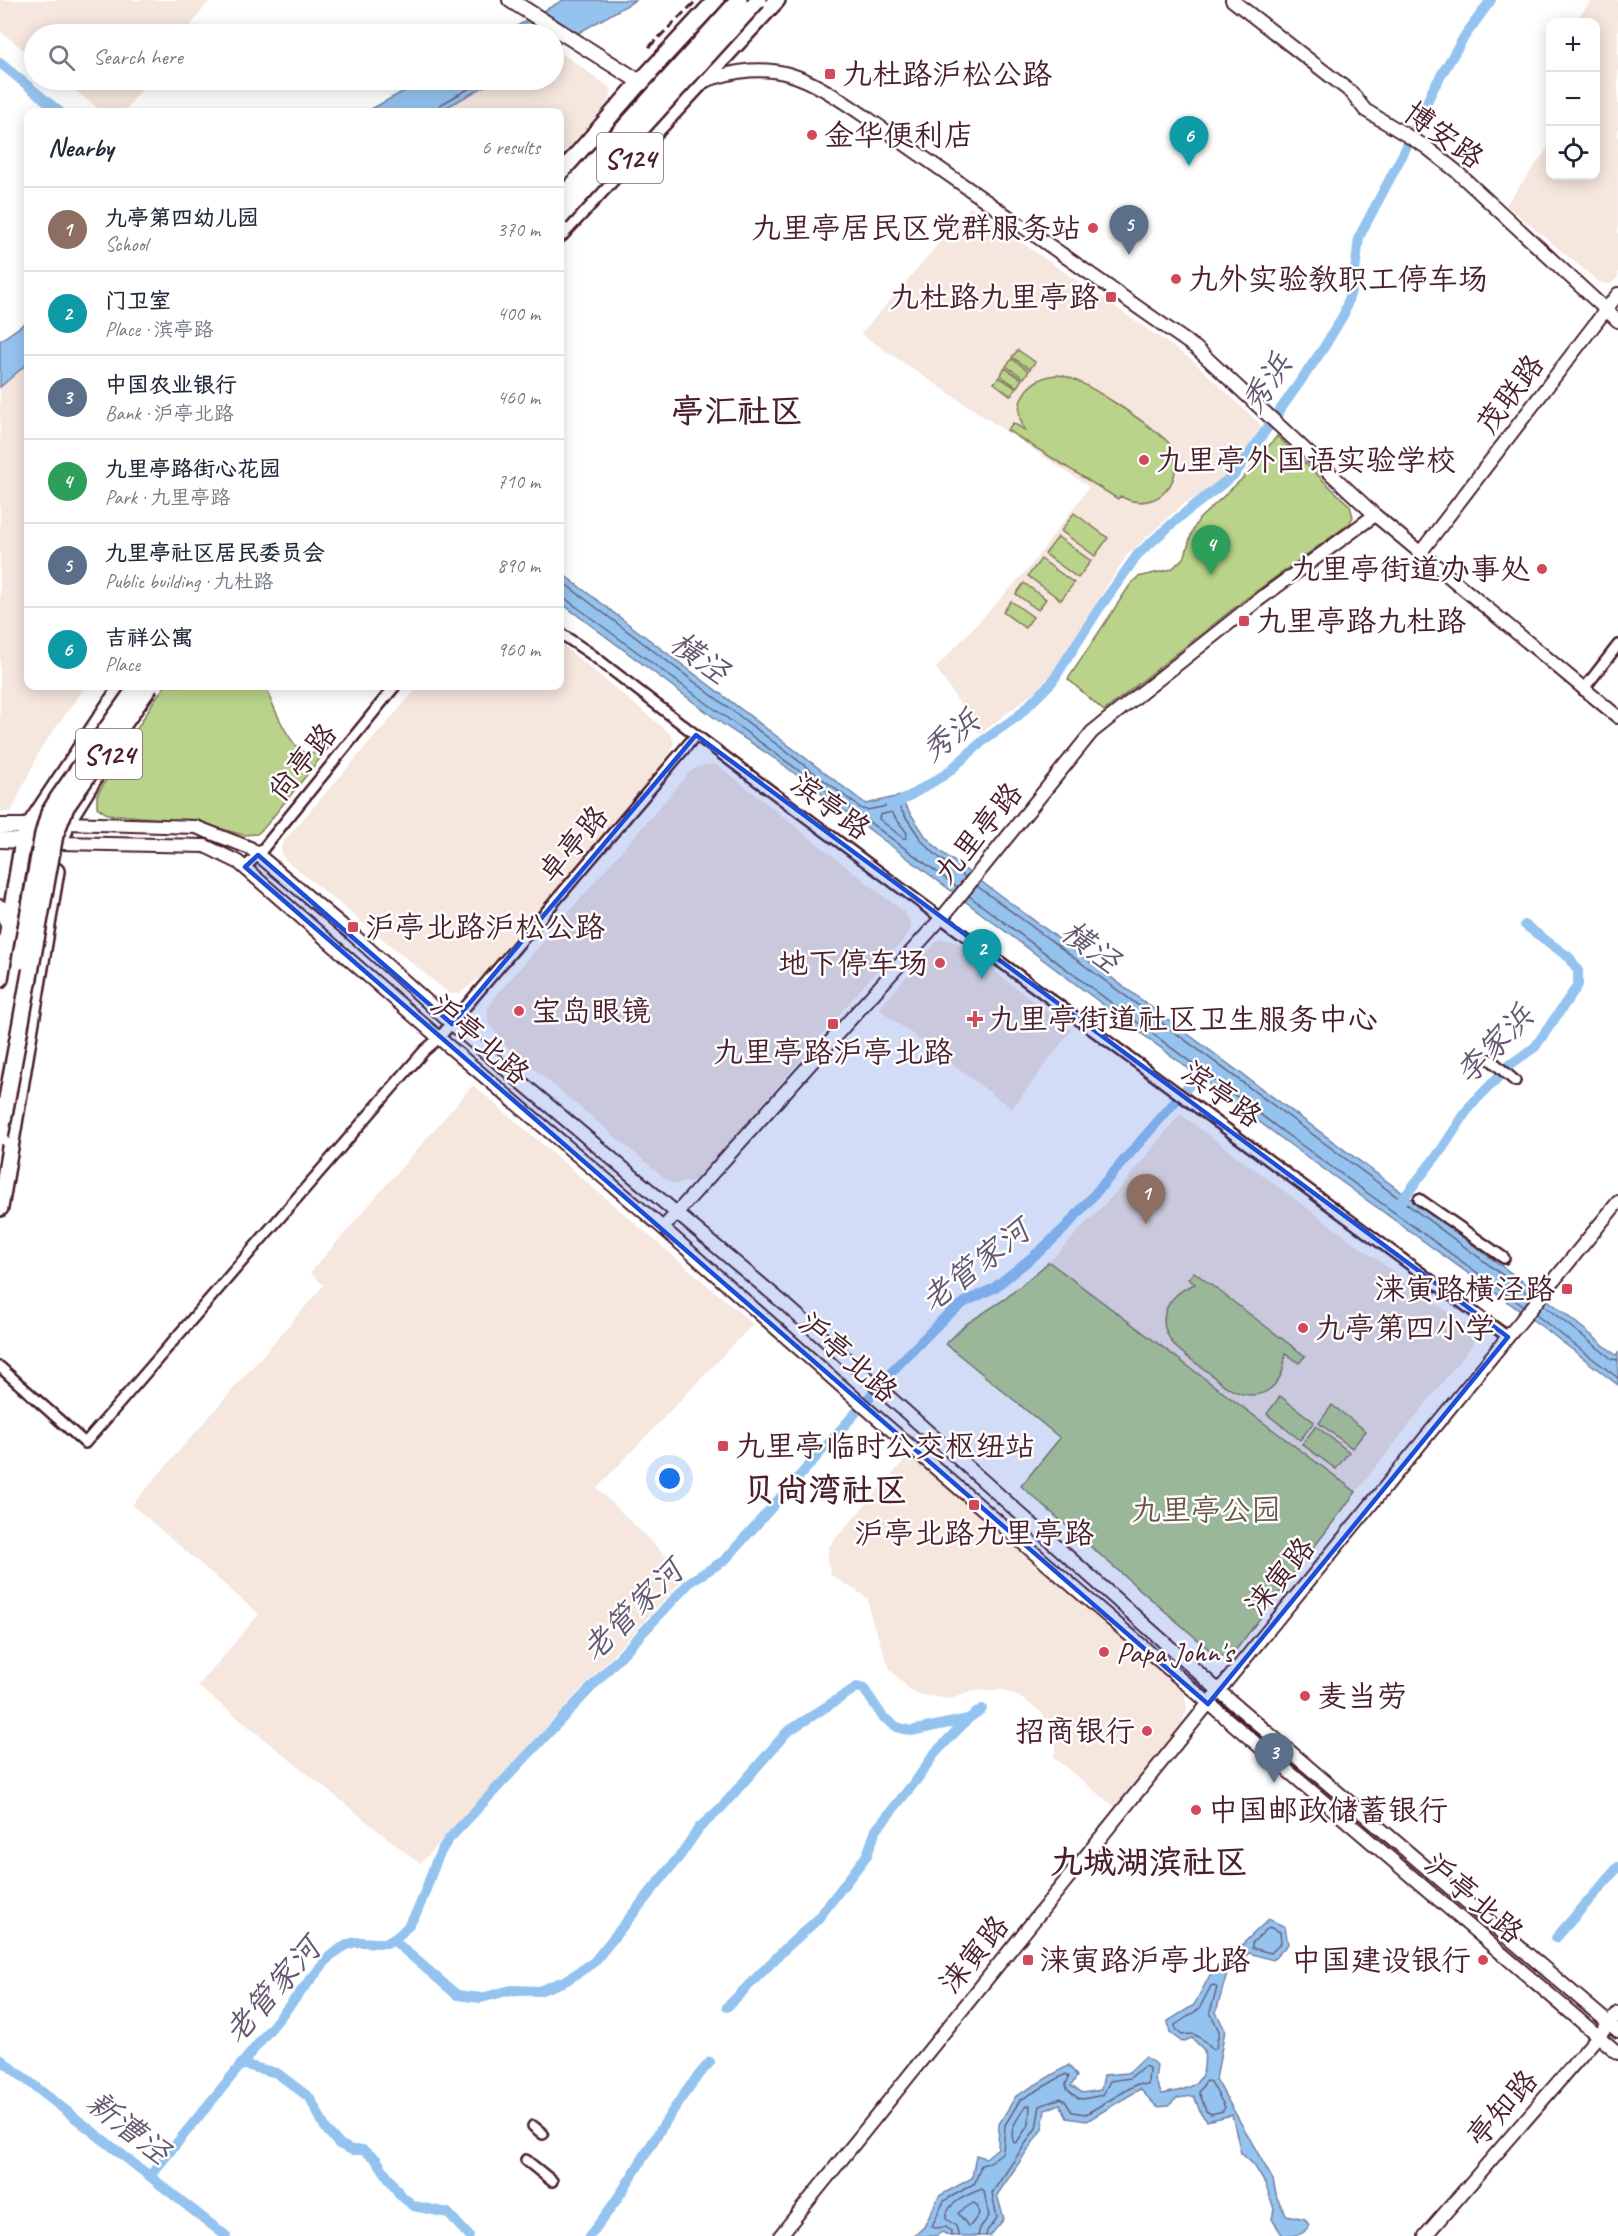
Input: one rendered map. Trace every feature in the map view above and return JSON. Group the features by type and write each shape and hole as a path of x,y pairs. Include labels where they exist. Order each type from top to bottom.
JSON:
{"main road":[{"path":"510,0 546,24"},
{"name":"S124","path":"564,169 640,82 716,0"},
{"path":"564,195 739,0"},
{"path":"564,214 758,0"},
{"name":"S124","path":"564,230 777,0"},
{"path":"564,36 640,82 668,85 700,82"},
{"name":"S124","path":"0,979 25,834 119,690"},
{"path":"0,1079 43,834 49,813 134,690"},
{"path":"0,1137 55,835 66,807 149,690"},
{"name":"S124","path":"0,1208 60,843 66,823 149,690"},
{"path":"0,840 66,823"},
{"path":"0,826 60,843"},
{"path":"0,907 9,927"}],"street":[{"name":"博安路","path":"1232,0 1352,93 1365,110 1426,147 1456,171 1618,321"},
{"path":"700,82 727,73 758,69 786,73 821,86 1196,348 1375,515 1618,717"},
{"name":"茂联路","path":"1420,553 1618,294"},
{"name":"九里亭路","path":"663,1228 941,918 1092,732 1257,601 1375,515"},
{"name":"滨亭路","path":"564,636 1508,1337"},
{"path":"1583,690 1618,645"},
{"name":"尚亭路","path":"245,867 258,855 392,690"},
{"name":"卓亭路","path":"0,1366 85,1443 417,1060 452,1024 696,735"},
{"name":"沪亭北路","path":"66,823 196,827 250,848 350,932 452,1024 677,1212 891,1398 1219,1691 1613,2027"},
{"name":"沪亭北路","path":"60,843 205,846 245,867 1208,1704 1618,2053"},
{"path":"1491,1060 1515,1081"},
{"path":"1419,1199 1504,1258"},
{"name":"涞寅路","path":"780,2236 1208,1704 1618,1202"},
{"name":"亭知路","path":"1425,2236 1598,2037 1613,2027 1618,2013"},
{"path":"533,2126 543,2134"},
{"path":"526,2160 552,2181"}],"highlighted area":[{"path":"696,735 1508,1337 1208,1704 245,867 258,855 452,1024"}],"shaded area":[{"path":"0,0 210,0 192,24 24,24 24,50 0,31"},
{"path":"1592,0 1618,0 1618,277 1612,283 1605,284 1599,282 1506,205 1546,150 1546,180 1600,180 1600,18 1577,18"},
{"path":"564,55 612,91 608,104 564,153 564,108 445,108 478,90 564,90"},
{"path":"74,90 141,90 127,108 98,108"},
{"name":"九里亭外国语实验学校","path":"970,207 1192,360 1262,426 1230,472 1210,489 1182,505 1127,555 1050,675 1033,693 980,734 936,668 1029,568 1089,487 861,334"},
{"path":"24,366 24,690 83,690 41,748 11,812 0,812 0,387"},
{"path":"564,646 666,730 674,743 670,753 518,948 458,994 450,994 286,860 282,855 281,847 416,690 564,690"},
{"path":"716,765 724,770 904,912 911,927 908,934 702,1175 694,1181 675,1184 667,1180 503,1043 488,1022 488,1009 496,996 689,773 697,767"},
{"name":"九里亭街道社区卫生服务中心","path":"942,939 956,942 1071,1030 1012,1109 879,1009 936,942"},
{"path":"473,1085 753,1324 597,1488 686,1576 420,1864 198,1686 259,1614 132,1505 324,1285 310,1273"},
{"name":"九亭第四小学","path":"1180,1114 1472,1330 1473,1344 1356,1492 1049,1262 1122,1186"},
{"path":"910,1454 1180,1686 1184,1692 1187,1708 1182,1723 1115,1807 1054,1758 1057,1740 1051,1726 1041,1712 1023,1699 1004,1690 974,1691 950,1699 922,1695 909,1689 890,1669 871,1618 868,1598 831,1575 827,1561 829,1546"}],"green space":[{"path":"1018,350 1035,362 1030,369 1012,357"},
{"path":"1012,359 1029,371 1024,378 1006,366"},
{"path":"1005,368 1022,379 1017,387 1000,375"},
{"path":"1058,375 1069,377 1098,392 1146,424 1168,442 1174,455 1175,468 1173,480 1166,490 1158,497 1146,501 1134,501 1120,496 1118,499 1007,430 1013,423 1025,430 1019,410 1025,393 1038,380"},
{"path":"999,377 1016,388 1011,396 994,383"},
{"path":"1277,436 1350,506 1353,517 1349,524 1244,600 1104,711 1068,679 1130,585 1138,577 1172,569 1185,556 1192,532 1199,519 1243,478"},
{"path":"1074,513 1108,538 1095,556 1061,531"},
{"path":"1058,537 1091,561 1078,578 1045,554"},
{"path":"1041,559 1074,583 1061,600 1028,576"},
{"path":"1024,583 1046,599 1038,610 1016,594"},
{"path":"1011,601 1033,617 1025,628 1003,612"},
{"path":"162,690 267,690 295,745 309,754 330,746 257,834 243,835 198,822 107,814 97,807 97,795"},
{"name":"九里亭公园","path":"1049,1262 1356,1492 1235,1651 1229,1655 1222,1657 1213,1653 1021,1486 1060,1438 946,1344 966,1324 1005,1299"},
{"path":"1194,1272 1305,1356 1299,1363 1285,1353 1283,1370 1268,1390 1253,1395 1233,1390 1182,1353 1168,1336 1164,1318 1166,1309 1177,1295 1195,1284 1188,1279"},
{"path":"1280,1396 1314,1422 1300,1440 1267,1414"},
{"path":"1332,1405 1366,1431 1352,1448 1319,1423"},
{"path":"1316,1426 1349,1452 1336,1469 1302,1444"}],"water":[{"path":"563,0 636,0 564,41 564,24 521,24"},
{"path":"406,90 478,90 445,108 373,108"},
{"path":"24,324 24,366 0,387 0,341"},
{"path":"564,575 866,804 899,796 926,837 940,851 1553,1304 1616,1355 1618,1353 1618,1385 1548,1331 1285,1141 774,758 724,725 564,605"},
{"path":"1269,1919 1285,1927 1288,1944 1273,1960 1249,1953 1227,1973 1216,2012 1225,2030 1216,2079 1273,2180 1277,2198 1286,2215 1305,2219 1309,2225 1305,2231 1283,2236 1272,2219 1274,2209 1266,2185 1254,2165 1241,2153 1232,2115 1207,2121 1201,2114 1194,2096 1177,2098 1168,2106 1157,2107 1140,2089 1087,2121 1067,2118 1060,2104 1045,2110 1042,2129 997,2195 1004,2219 990,2236 950,2236 942,2232 936,2236 914,2236 924,2227 939,2196 972,2178 976,2155 986,2158 998,2148 999,2124 1016,2096 1069,2065 1077,2076 1071,2086 1082,2093 1101,2090 1104,2075 1128,2073 1145,2057 1157,2065 1155,2080 1162,2094 1182,2090 1196,2083 1203,2071 1204,2050 1192,2038 1182,2042 1170,2033 1168,2021 1194,2005 1210,1975"}],"waterway":[{"name":"秀浜","path":"891,807 946,774 984,740 1018,716 1052,682 1098,610 1138,554 1181,516 1235,474 1323,349 1344,314 1354,281 1359,237 1404,152 1433,89 1464,37 1491,0"},
{"path":"0,63 24,83"},
{"path":"33,90 55,108"},
{"name":"李家浜","path":"1398,1205 1442,1149 1470,1106 1511,1064 1535,1047 1578,985 1578,971 1570,958 1525,925"},
{"name":"老管家河","path":"150,2176 330,1956 352,1943 387,1943 400,1934 418,1910 434,1866 449,1839 691,1581 725,1560 898,1365 946,1316 965,1302 994,1288 1065,1228 1207,1065"},
{"path":"393,1940 457,1995 481,1998 511,1990 539,1991 567,1980 594,1962 682,1853 699,1828 722,1807 787,1732 857,1687 864,1689 883,1717 897,1727 911,1731 968,1719"},
{"path":"727,2007 817,1920 867,1855 876,1830 935,1753 968,1719 982,1709"},
{"path":"1556,1938 1618,1867"},
{"name":"新漕泾","path":"0,2059 226,2236"},
{"path":"589,2236 621,2193 677,2104 710,2062"},
{"path":"241,2064 277,2073 310,2098 326,2129 339,2144 352,2150 363,2150 376,2159 400,2195 414,2206 448,2213 469,2236"}],"railway":[{"path":"649,47 697,0"}],"place":[{"name":"九杜路沪松公路","path":"830,74"},
{"name":"金华便利店","path":"812,135"},
{"name":"吉祥公寓","path":"1189,166"},
{"name":"九里亭居民区党群服务站","path":"1093,228"},
{"name":"九里亭社区居民委员会","path":"1129,255"},
{"name":"九外实验教职工停车场","path":"1176,279"},
{"name":"九杜路九里亭路","path":"1111,297"},
{"name":"九里亭外国语实验学校","path":"1144,460"},
{"name":"九里亭街道办事处","path":"1542,569"},
{"name":"九里亭路街心花园","path":"1211,575"},
{"name":"九里亭路九杜路","path":"1244,621"},
{"name":"沪亭北路沪松公路","path":"353,927"},
{"name":"地下停车场","path":"940,963"},
{"name":"门卫室","path":"982,979"},
{"name":"宝岛眼镜","path":"519,1011"},
{"name":"九里亭街道社区卫生服务中心","path":"975,1019"},
{"name":"九里亭路沪亭北路","path":"833,1024"},
{"name":"九亭第四幼儿园","path":"1146,1224"},
{"name":"涞寅路横泾路","path":"1567,1289"},
{"name":"九亭第四小学","path":"1303,1328"},
{"name":"九里亭临时公交枢纽站","path":"723,1446"},
{"name":"沪亭北路九里亭路","path":"974,1505"},
{"name":"Papa John's","path":"1104,1652"},
{"name":"麦当劳","path":"1305,1696"},
{"name":"招商银行","path":"1147,1731"},
{"name":"中国农业银行","path":"1274,1783"},
{"name":"中国邮政储蓄银行","path":"1196,1810"},
{"name":"涞寅路沪亭北路","path":"1028,1960"},
{"name":"中国建设银行","path":"1483,1960"}],"district":[{"name":"亭汇社区","path":"737,410"},
{"name":"贝尚湾社区","path":"825,1489"},
{"name":"九城湖滨社区","path":"1149,1861"}],"water label":[{"name":"横泾","path":"700,657"},
{"name":"横泾","path":"1091,946"}]}
